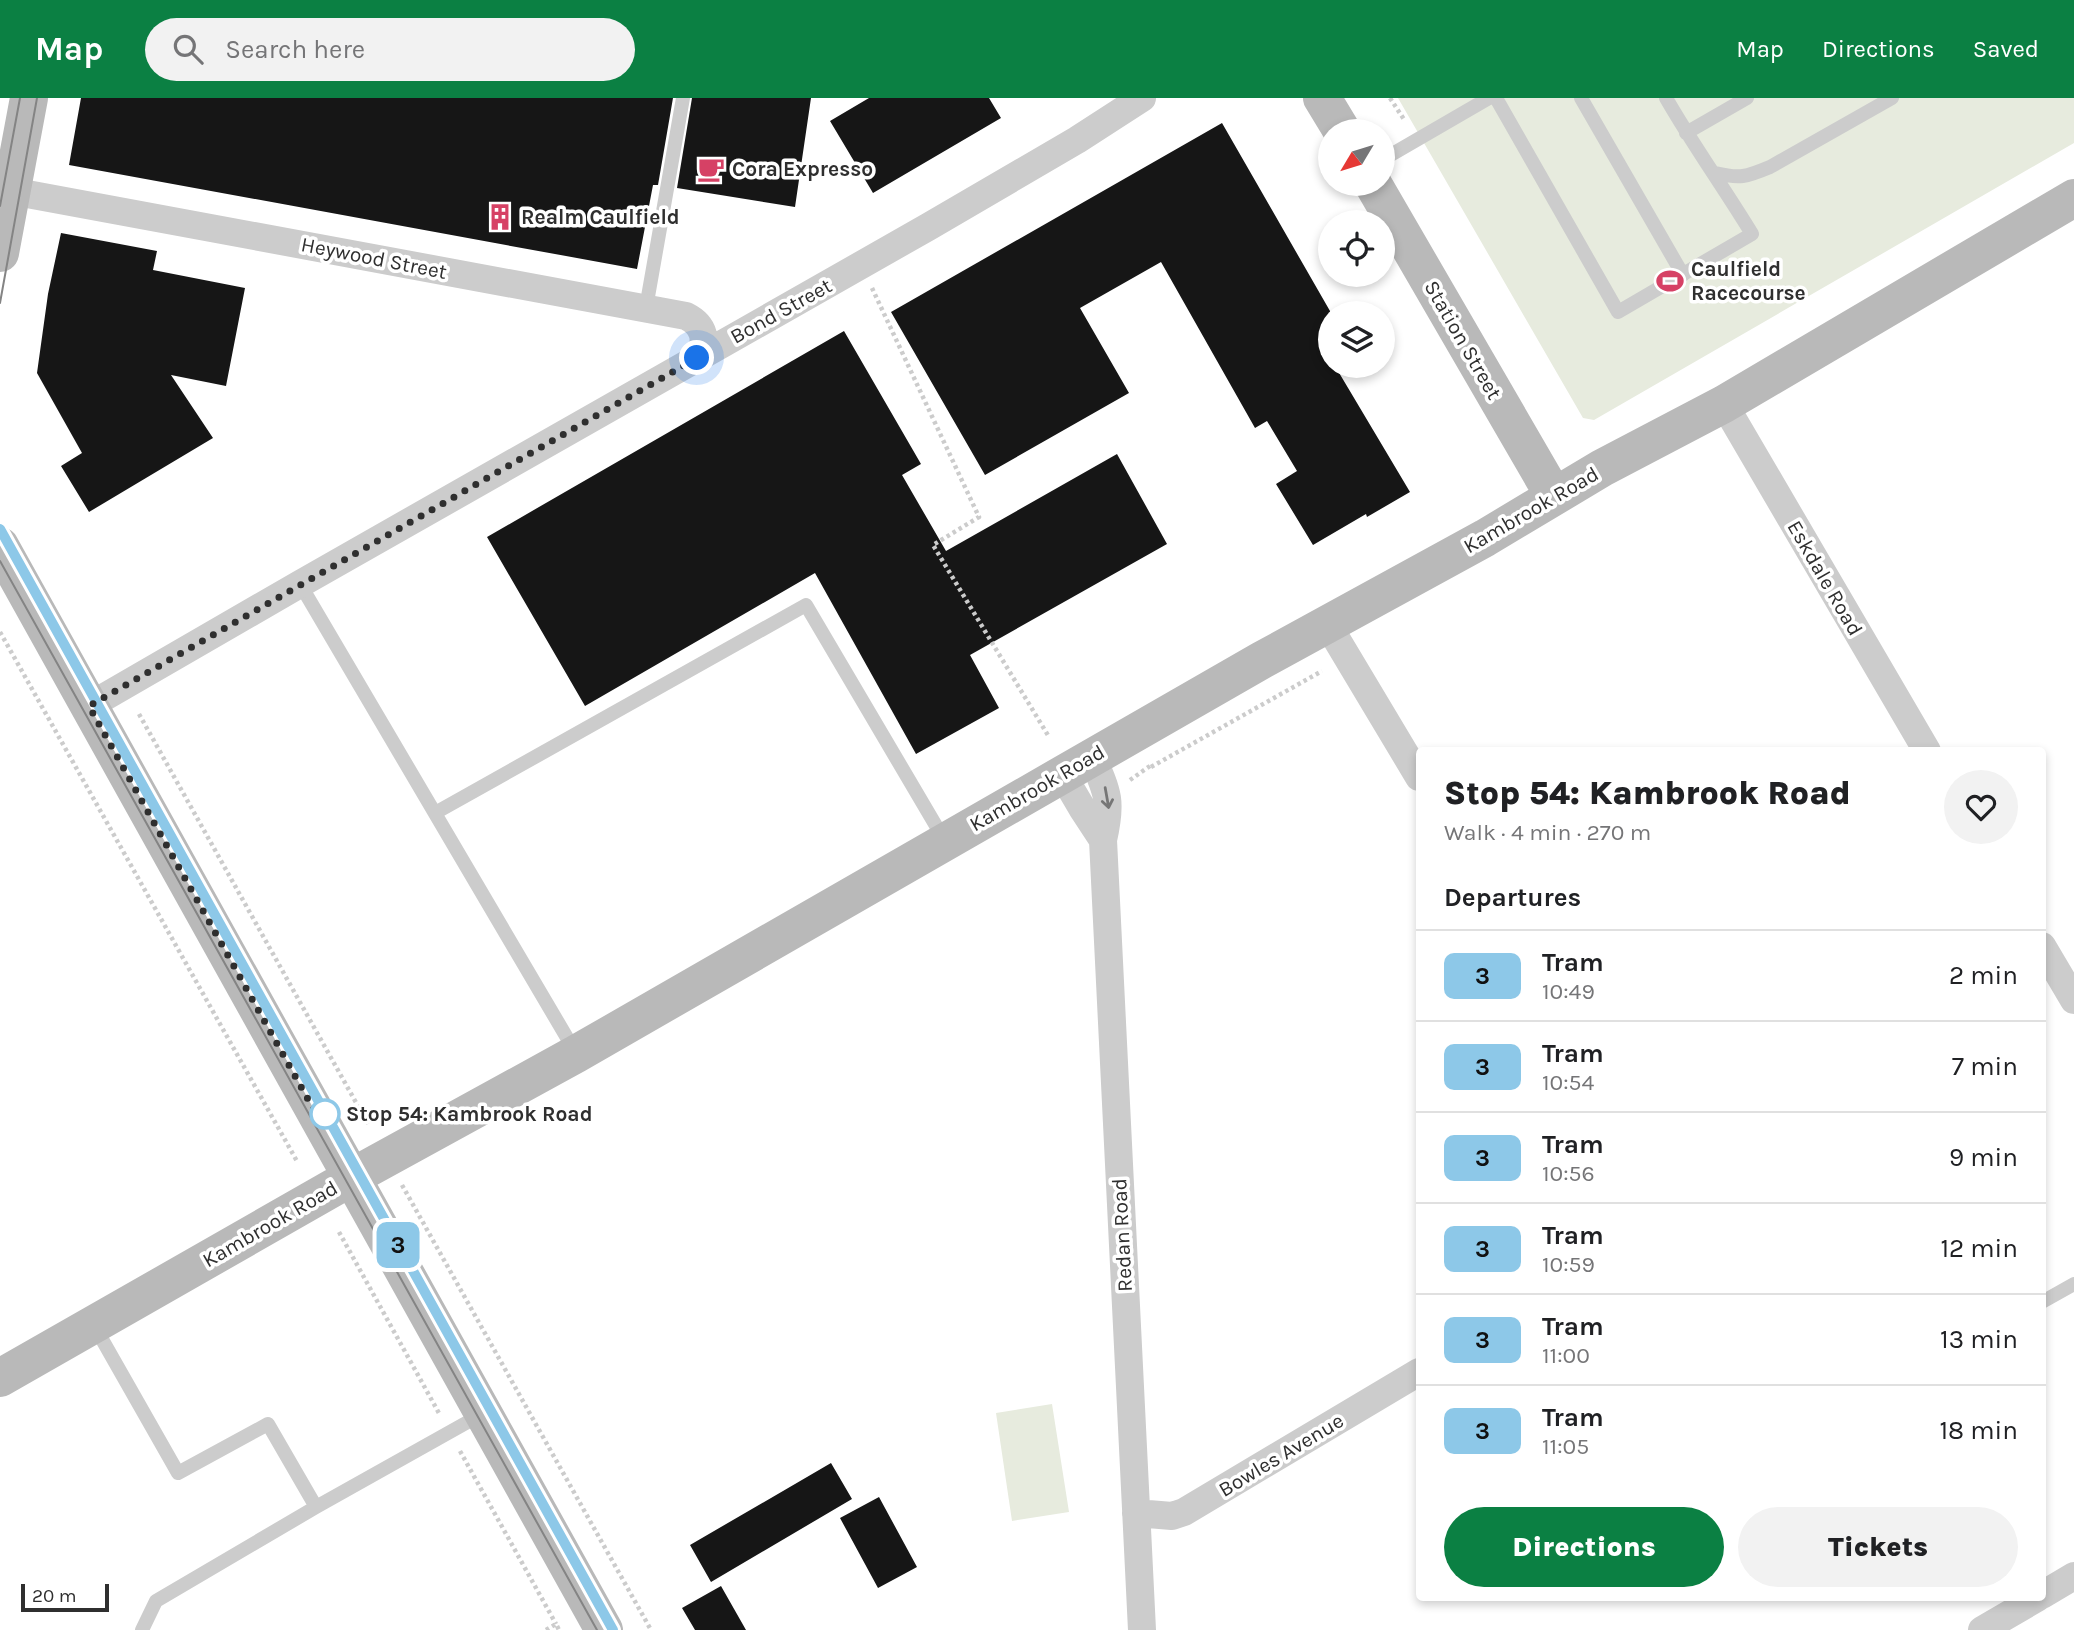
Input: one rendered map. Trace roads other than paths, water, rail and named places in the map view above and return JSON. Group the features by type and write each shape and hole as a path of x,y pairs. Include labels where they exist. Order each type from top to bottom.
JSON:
{"street":[{"path":"0,253 29,98"},
{"name":"Bond Street","path":"89,706 858,267 1077,140 1142,98"},
{"path":"1322,98 1335,119"},
{"name":"Heywood Street","path":"12,191 686,316 702,330 702,351 697,358"},
{"name":"Station Street","path":"1380,196 1553,496"},
{"name":"Kambrook Road","path":"0,1378 352,1177 576,1054 1262,660 1485,538 1602,468 1724,404 2074,198"},
{"name":"Eskdale Road","path":"1724,404 1925,747"},
{"path":"0,546 604,1630"},
{"path":"1328,625 1416,772"},
{"name":"Redan Road","path":"1077,766 1107,793 1109,814 1103,840 1142,1630"},
{"path":"2046,953 2074,1000"},
{"name":"Bowles Avenue","path":"1136,1513 1172,1516 1184,1512 1416,1374"},
{"path":"2046,1593 2074,1576"},
{"path":"1982,1630 2032,1601"}],"lane":[{"path":"646,308 683,98"},
{"path":"1395,152 1489,98"},
{"path":"1496,98 1618,312 1752,234 1666,98"},
{"path":"1581,98 1683,275"},
{"path":"1686,133 1747,98"},
{"path":"1715,173 1735,178 1750,176 1892,98"},
{"path":"300,584 576,1054"},
{"path":"435,813 807,605 945,841"},
{"path":"2046,1300 2074,1284"},
{"path":"94,1325 178,1473 268,1424 316,1507"},
{"path":"142,1630 156,1601 483,1413"}],"tram line":[{"path":"0,206 20,98"},
{"path":"0,303 37,98"},
{"path":"0,529 613,1630"},
{"name":"3","path":"0,529 613,1630"},
{"path":"0,561 597,1630"}],"place":[{"name":"Cora Expresso","path":"711,169"},
{"name":"Realm Caulfield","path":"500,217"},
{"name":"Caulfield Racecourse","path":"1670,281"},
{"name":"Stop 54: Kambrook Road","path":"325,1114"}]}
